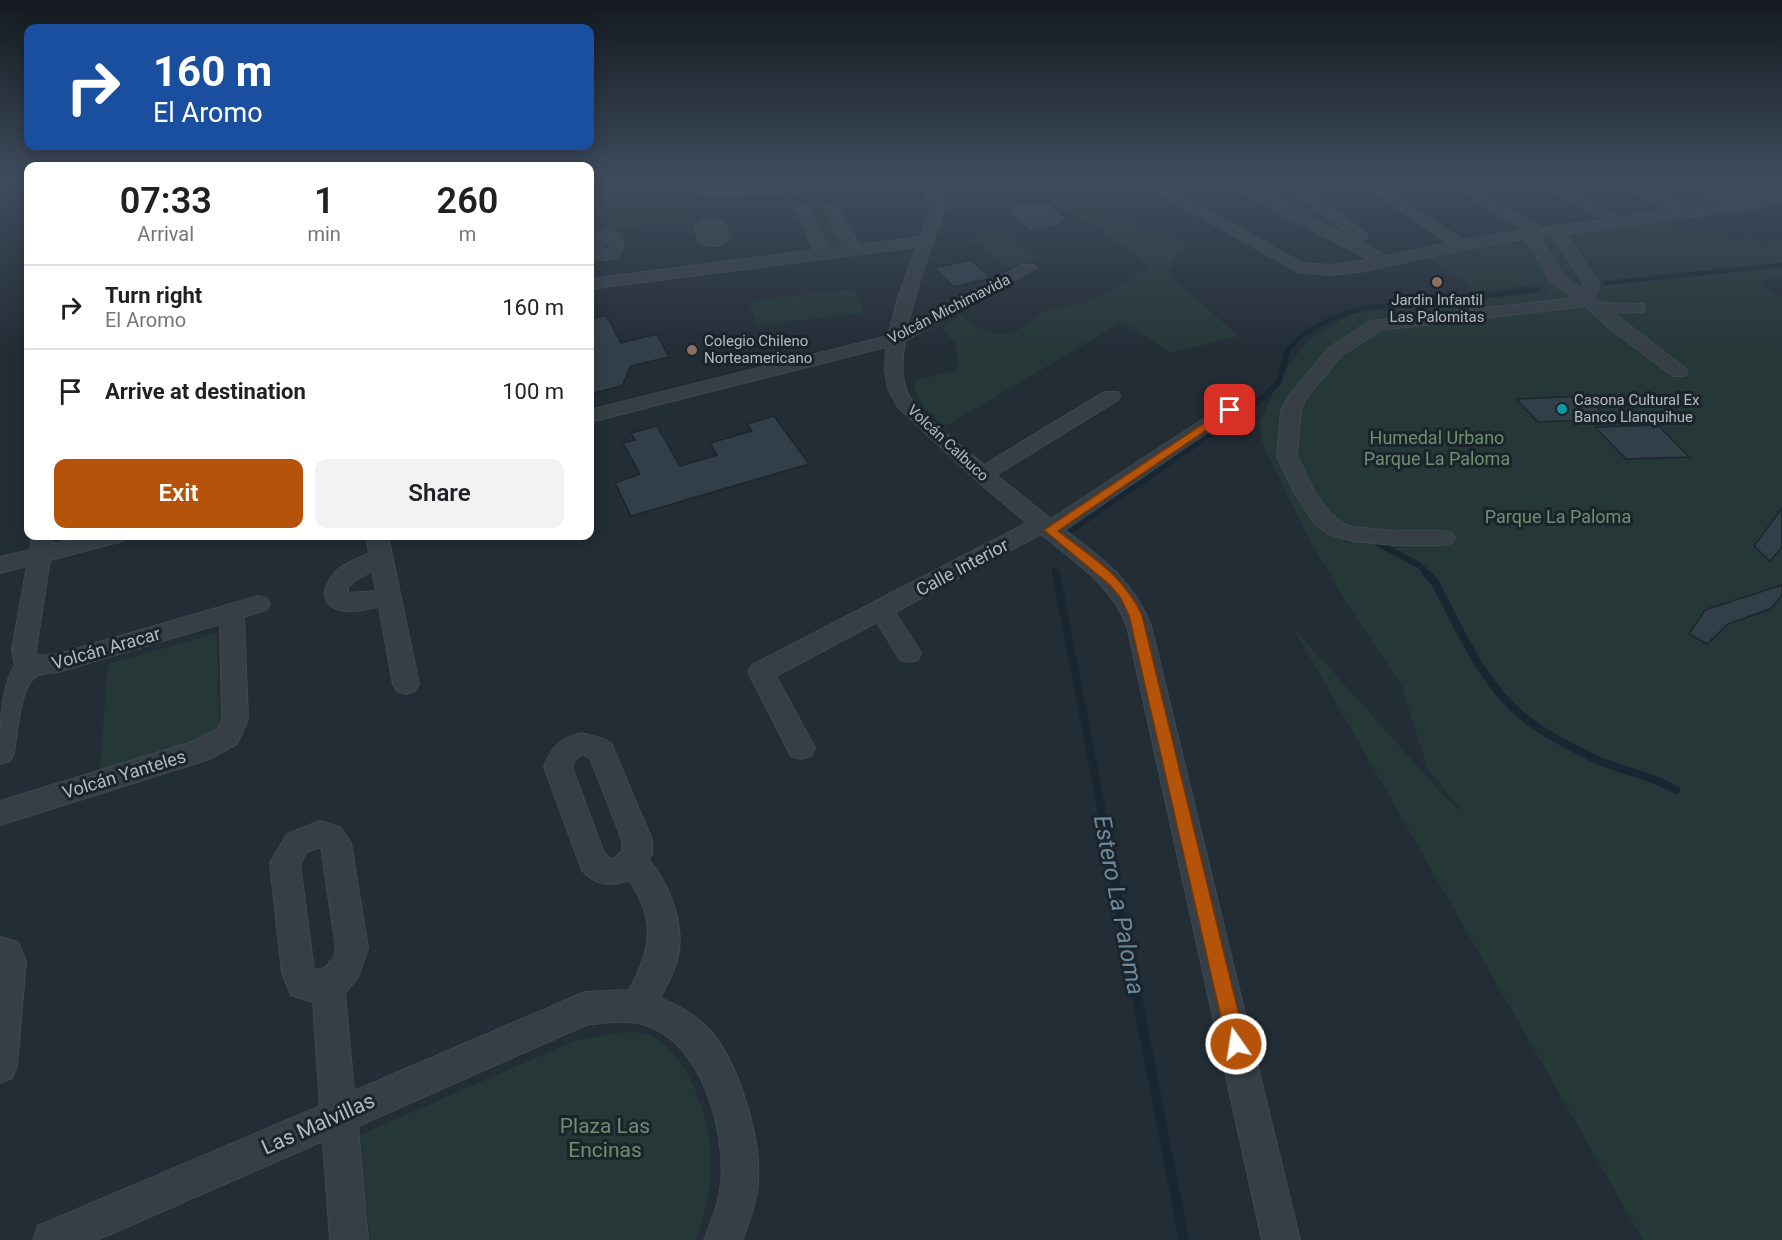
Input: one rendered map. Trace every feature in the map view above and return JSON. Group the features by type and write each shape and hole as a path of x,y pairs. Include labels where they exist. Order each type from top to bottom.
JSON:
{"street":[{"path":"816,237 824,254"},
{"path":"847,237 854,250"},
{"name":"Volcán Calbuco","path":"926,237 897,339 895,377 901,396 920,418 1006,496 1115,582 1126,595 1136,615 1281,1240"},
{"path":"1244,237 1298,267 1315,270 1346,270 1460,245 1514,237"},
{"path":"1343,237 1390,261"},
{"path":"1359,237 1390,261"},
{"path":"1448,237 1460,245"},
{"path":"1541,237 1558,280 1679,372"},
{"path":"1557,237 1562,238 1591,283 1591,303"},
{"path":"716,242 724,267"},
{"path":"594,283 924,242"},
{"path":"609,255 613,281"},
{"name":"Volcán Michimavida","path":"594,415 897,339 1028,268"},
{"path":"1444,538 1393,538 1354,534 1336,529 1322,518 1304,492 1287,456 1291,411 1297,397 1335,352 1376,325 1591,303 1637,308"},
{"path":"982,475 1111,396"},
{"name":"Calle Interior","path":"801,748 761,672 1046,527 1230,410"},
{"path":"0,565 41,545 82,540"},
{"name":"Volcán Aracar","path":"41,545 24,650 26,662 31,666 58,663 258,604"},
{"path":"379,546 406,684"},
{"path":"379,546 337,585 336,597 347,603 389,598"},
{"path":"881,609 909,653"},
{"name":"Volcán Yanteles","path":"0,813 213,746 228,736 235,719 232,613"},
{"path":"0,753 10,694 18,678 31,666"},
{"path":"631,863 644,873 649,882 664,931 663,953 637,1008"},
{"path":"0,952 7,953 10,962 0,1066"},
{"path":"328,985 349,1240"},
{"name":"Las Malvillas","path":"52,1240 585,1009 622,1005 650,1010 679,1024 703,1049 724,1094 739,1142 741,1176 734,1213 723,1240"}],"green space":[{"path":"821,237 842,237 846,245 827,248"},
{"path":"1007,237 1038,259 1007,267 970,239"},
{"path":"1110,237 1172,237 1185,246 1184,252 1175,258 1168,275 1239,336 1172,353 1122,322 946,426 925,407 918,396 913,381 953,371 958,367 956,344 943,329 960,315 986,331 997,334 1011,333 1039,314 1060,306 1093,300 1151,267"},
{"path":"1350,237 1360,237 1379,251"},
{"name":"Parque La Paloma","path":"1521,237 1725,237 1767,242 1782,238 1782,278 1756,281 1782,298 1782,1240 1643,1240 1292,626 1444,796 1463,812 1428,769 1401,685 1343,597 1304,530 1263,444 1259,424 1280,377 1297,354 1310,339 1352,314 1547,292 1543,284 1475,291 1449,271 1425,258 1509,241 1524,245"},
{"path":"853,289 864,312 756,326 749,302"},
{"path":"217,633 219,739 99,777 108,664"},
{"name":"Plaza Las Encinas","path":"616,1033 644,1033 659,1040 677,1058 695,1089 708,1131 710,1152 708,1196 696,1240 370,1240 360,1135 574,1041"}],"building":[{"path":"971,260 991,278 954,287 934,268"},
{"path":"606,315 621,343 657,334 669,357 631,366 622,386 594,393 594,318"},
{"name":"Casona Cultural Ex Banco Llanquihue","path":"1585,396 1609,419 1538,422 1516,399"},
{"path":"774,416 809,464 631,516 615,483 640,474 623,443 635,440 631,433 657,426 680,466 717,455 710,443 752,431 747,424"},
{"path":"1658,425 1689,457 1626,459 1595,427"},
{"path":"1782,508 1782,547 1770,561 1754,546"},
{"path":"1782,585 1782,595 1770,609 1728,624 1707,644 1689,634 1705,610"}],"waterway":[{"name":"Estero La Paloma","path":"1606,283 1782,265"},
{"name":"Estero La Paloma","path":"1288,351 1293,343 1310,330 1343,314 1363,308 1537,290"},
{"name":"Estero La Paloma","path":"1070,531 1265,396 1278,383 1288,350"},
{"path":"1379,544 1419,565 1428,574"},
{"name":"Estero La Paloma","path":"1055,570 1056,574"},
{"name":"Estero La Paloma","path":"1056,573 1112,864"},
{"path":"1426,573 1434,581 1482,669 1507,701 1529,722 1595,759 1676,790"},
{"name":"Estero La Paloma","path":"1111,863 1184,1240"}],"place":[{"name":"Jardin Infantil Las Palomitas","path":"1437,282"},
{"name":"Colegio Chileno Norteamericano","path":"692,350"},
{"name":"Casona Cultural Ex Banco Llanquihue","path":"1562,409"}],"route":[{"path":"1230,410 1050,530 1115,582 1126,595 1136,615 1236,1044"}],"park label":[{"name":"Humedal Urbano Parque La Paloma","path":"1437,447"}]}
